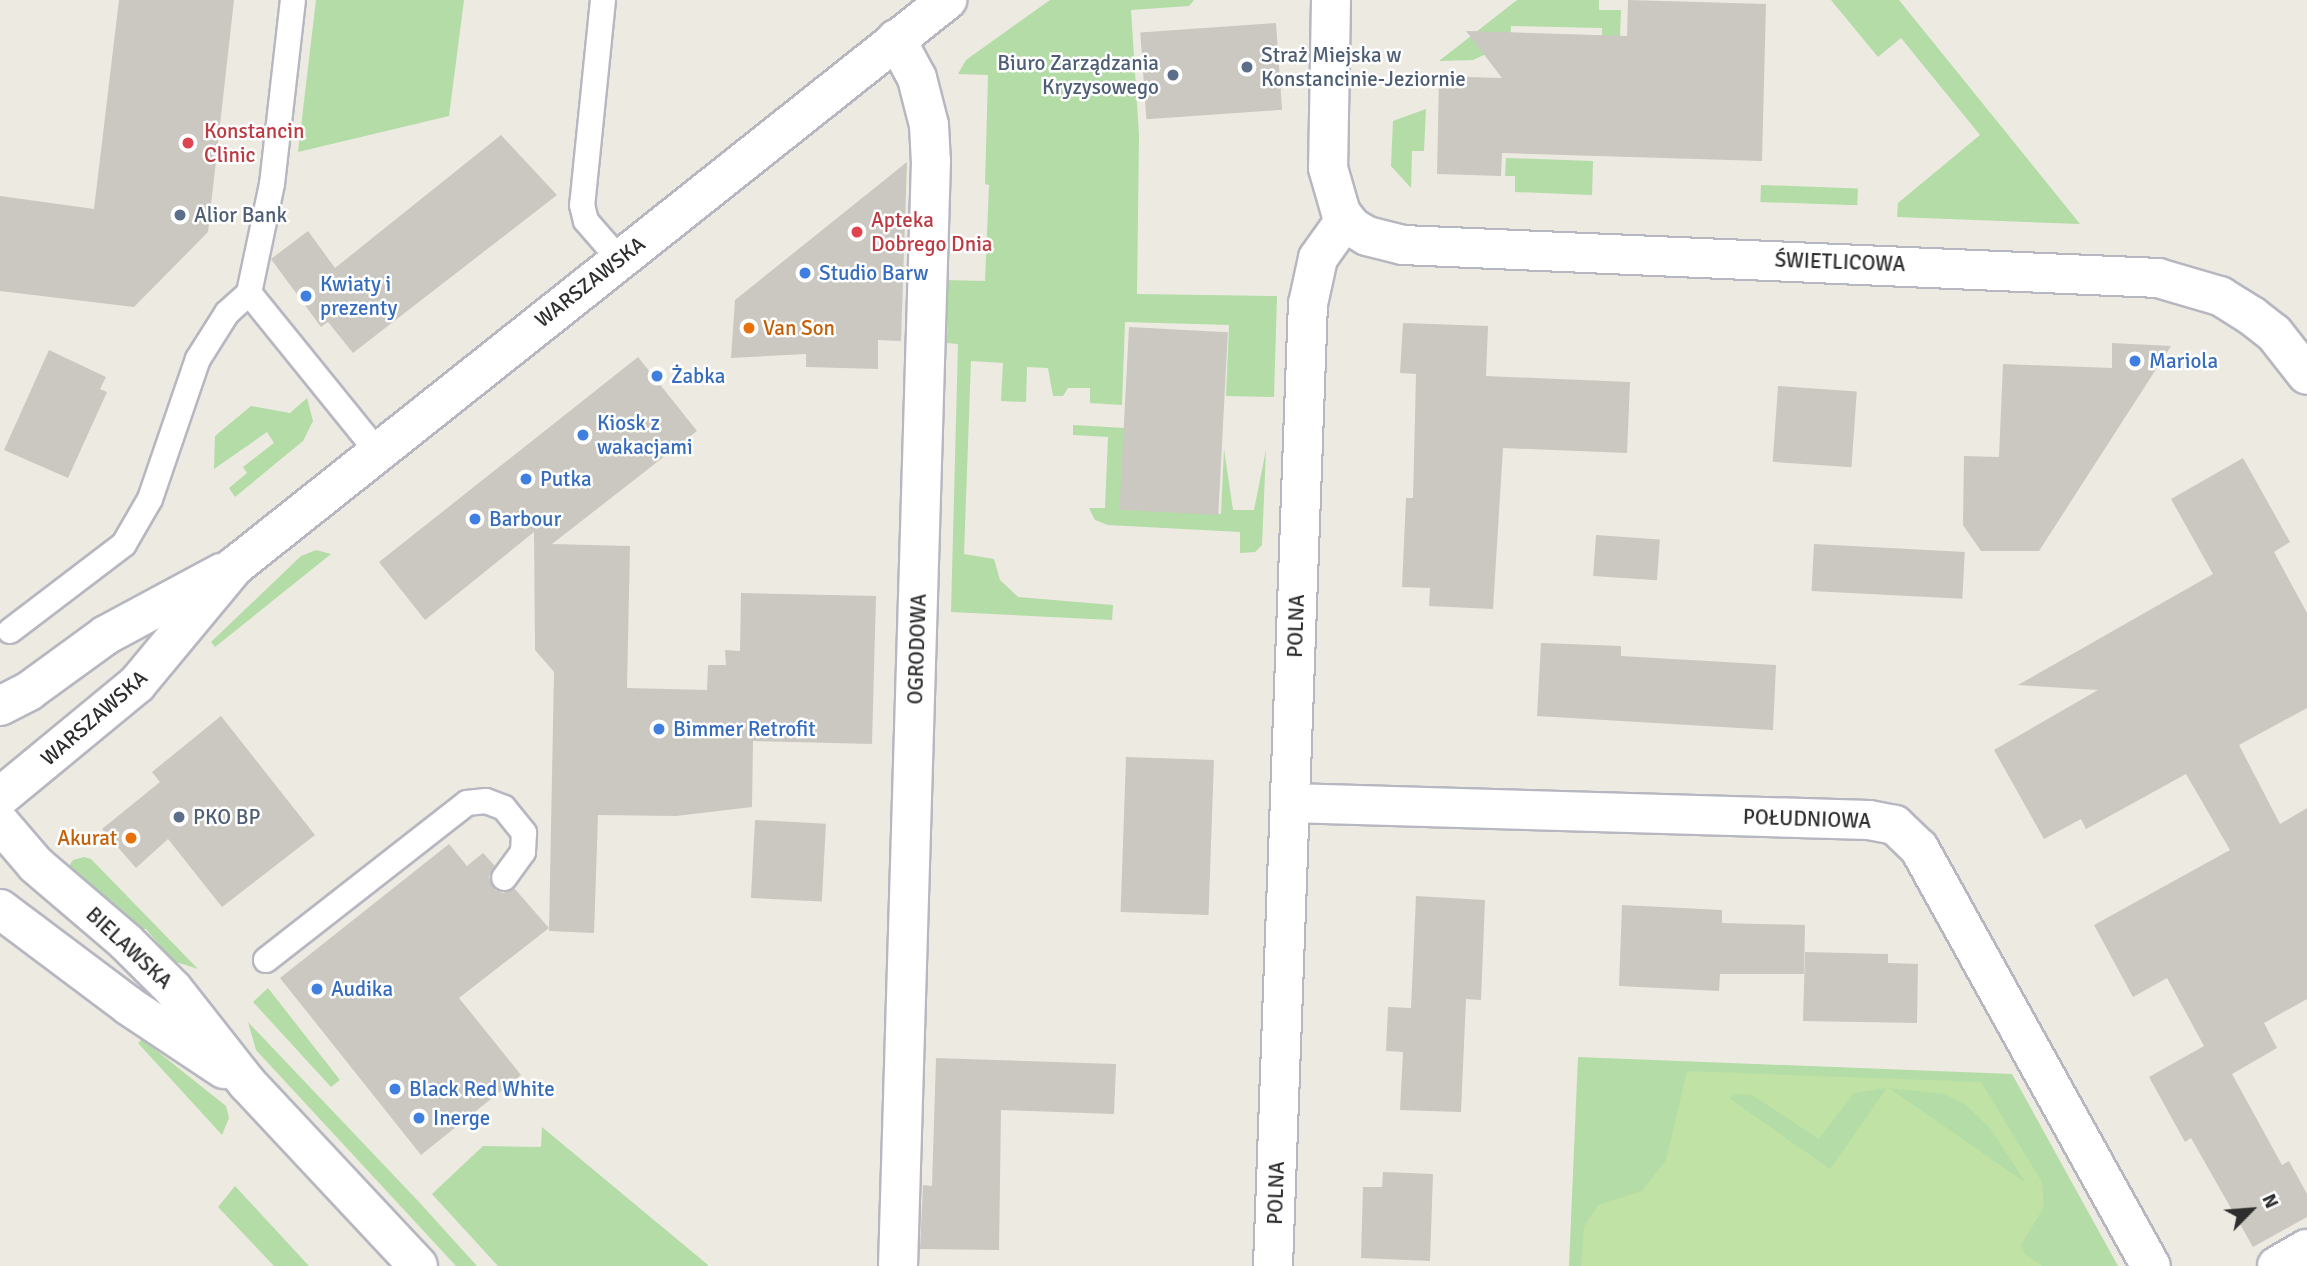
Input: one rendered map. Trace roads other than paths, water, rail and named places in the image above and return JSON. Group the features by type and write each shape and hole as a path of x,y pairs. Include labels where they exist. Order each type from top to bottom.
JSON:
{"street":[{"path":"1331,0 1328,168 1345,220"},
{"name":"WARSZAWSKA","path":"0,706 29,691 106,635 235,566 941,2"},
{"name":"OGRODOWA","path":"896,39 917,78 929,125 931,161 898,1266"},
{"name":"ŚWIETLICOWA","path":"1345,220 1367,236 1403,245 2158,278 2220,296 2252,316 2287,347 2307,375"},
{"name":"POLNA","path":"1273,1266 1309,295 1318,258 1345,220"},
{"name":"WARSZAWSKA","path":"0,797 137,684 235,566"},
{"name":"POŁUDNIOWA","path":"1290,803 1869,820 1895,825 1919,848 2151,1266"},
{"name":"BIELAWSKA","path":"0,823 36,865 151,966 247,1083 418,1266"},
{"name":"BIELAWSKA","path":"0,909 184,1044 247,1083"},
{"path":"2277,1266 2307,1249"}],"lane":[{"path":"10,631 124,544 150,499 198,359 227,313 249,293 272,184 293,0"},
{"path":"603,0 582,205 586,220 619,259"},
{"path":"249,293 377,451"},
{"path":"266,960 467,803 486,801 504,808 524,833 523,852 504,878"}],"place":[{"name":"Straż Miejska w Konstancinie-Jeziornie","path":"1247,67"},
{"name":"Biuro Zarządzania Kryzysowego","path":"1173,75"},
{"name":"Konstancin Clinic","path":"188,143"},
{"name":"Alior Bank","path":"180,215"},
{"name":"Apteka Dobrego Dnia","path":"857,232"},
{"name":"Studio Barw","path":"805,273"},
{"name":"Kwiaty i prezenty","path":"306,296"},
{"name":"Van Son","path":"749,328"},
{"name":"Mariola","path":"2135,361"},
{"name":"Żabka","path":"657,376"},
{"name":"Kiosk z wakacjami","path":"583,435"},
{"name":"Putka","path":"526,479"},
{"name":"Barbour","path":"475,519"},
{"name":"Bimmer Retrofit","path":"659,729"},
{"name":"PKO BP","path":"179,817"},
{"name":"Akurat","path":"131,838"},
{"name":"Audika","path":"317,989"},
{"name":"Black Red White","path":"395,1089"},
{"name":"Inerge","path":"419,1118"}]}
